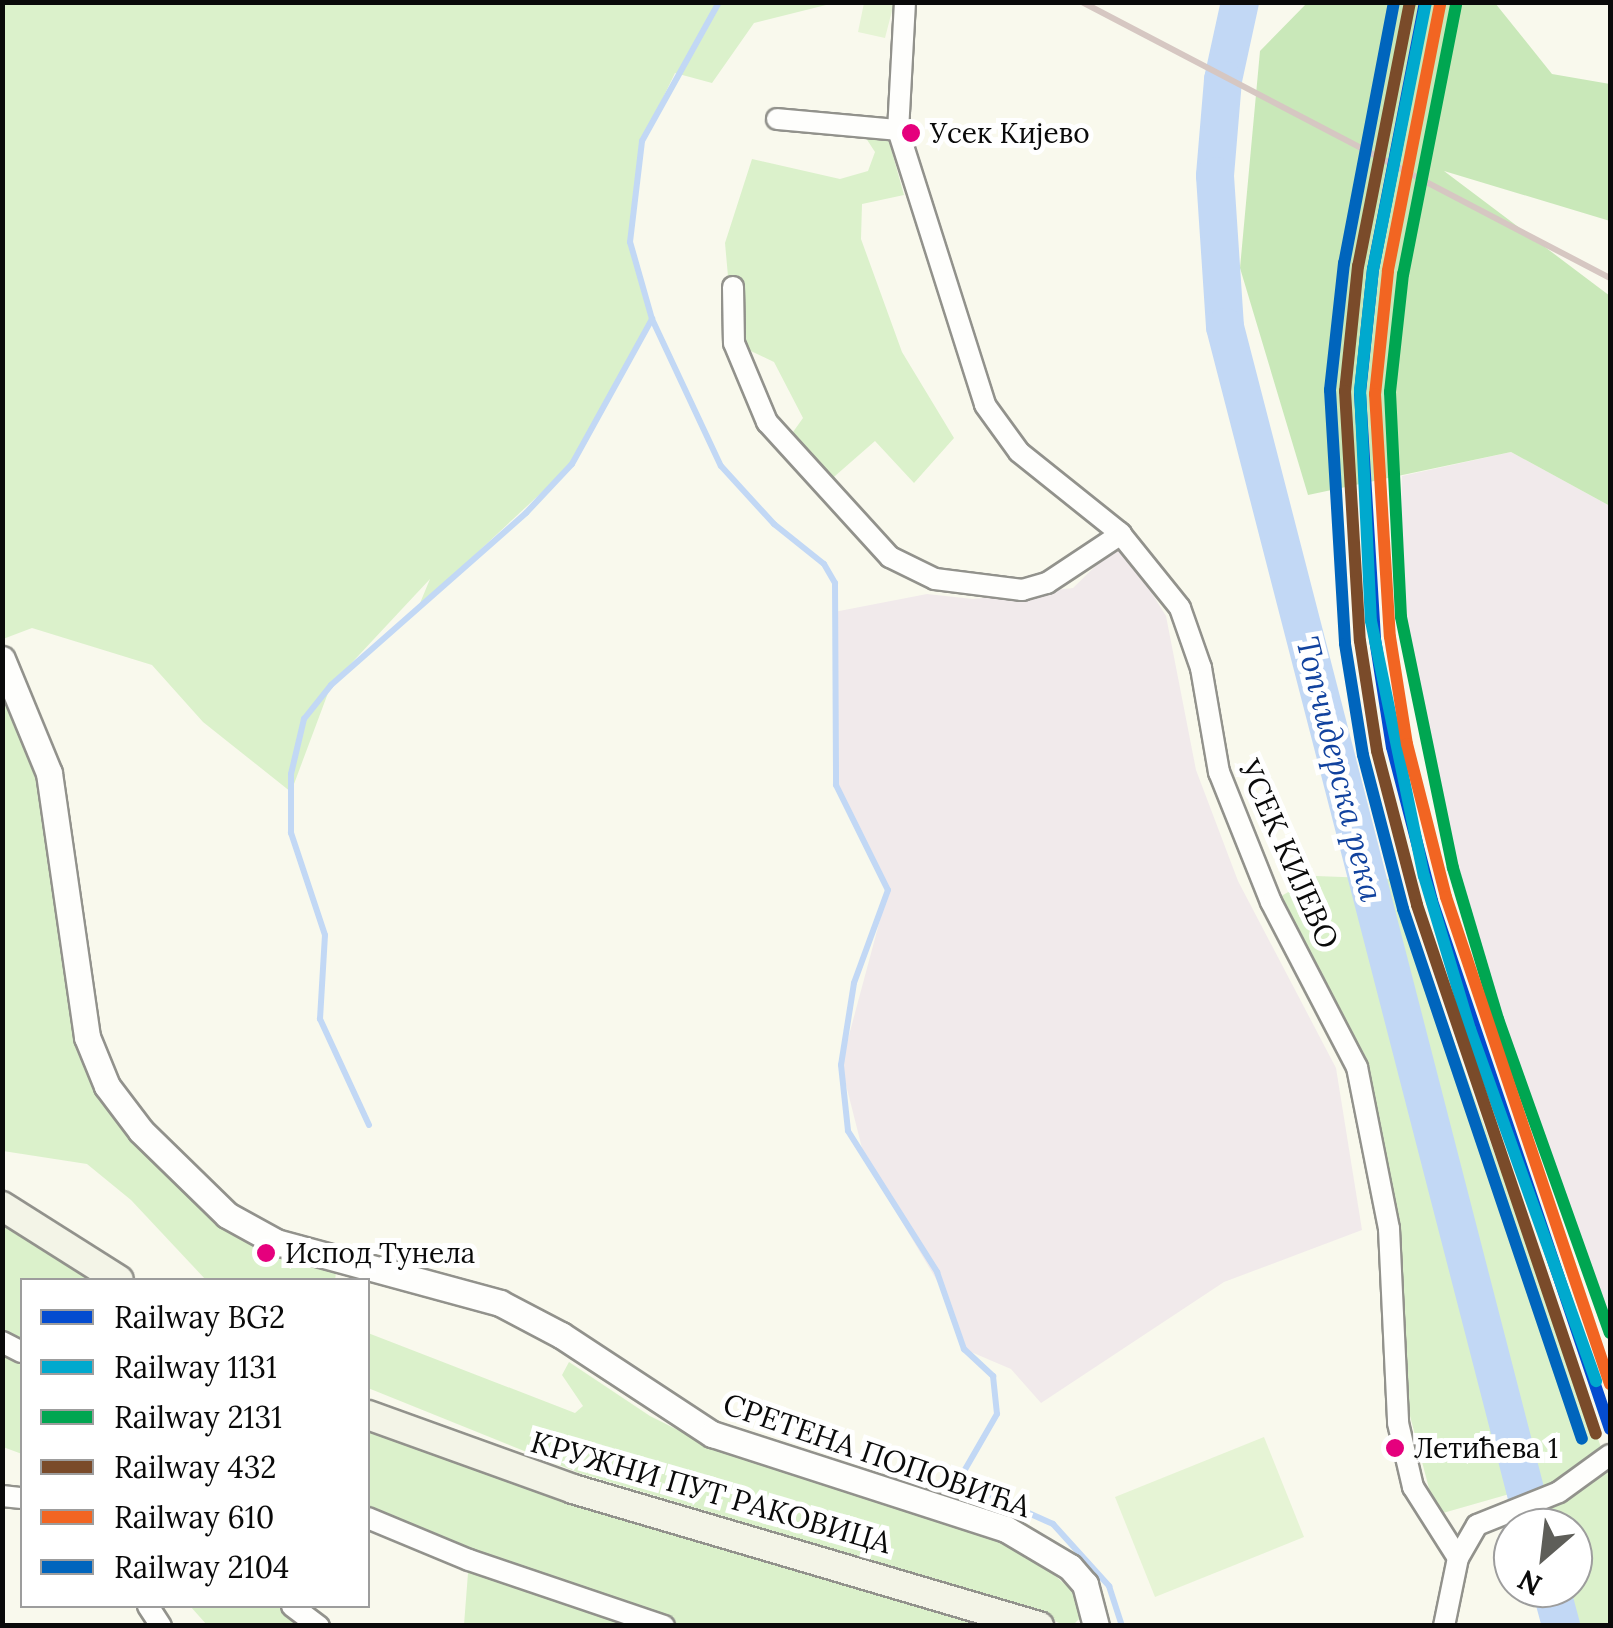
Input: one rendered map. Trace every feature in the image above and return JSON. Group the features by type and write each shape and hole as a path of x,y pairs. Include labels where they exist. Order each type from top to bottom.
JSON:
{"main road":[{"path":"2,1206 117,1278"},
{"name":"КРУЖНИ ПУТ РАКОВИЦА","path":"370,1416 573,1489 1038,1626"}],"street":[{"name":"УСЕК КИЈЕВО","path":"905,2 898,130 985,405 1019,452 1121,534 1192,632 1218,772 1271,902 1357,1067 1389,1229 1398,1423 1413,1487 1458,1558"},
{"path":"777,119 898,130"},
{"path":"733,287 734,343 767,422 890,557 962,585 1022,590 1047,583 1121,534"},
{"name":"СРЕТЕНА ПОПОВИЋА","path":"2,660 32,727 61,840 86,1037 107,1086 141,1131 227,1215 276,1242 517,1311 712,1434 1006,1529 1070,1567 1086,1584 1096,1626"},
{"path":"1444,1626 1458,1558 1477,1525 1504,1510 1544,1499 1610,1454"},
{"path":"370,1519 469,1560 664,1626"},
{"path":"295,1608 319,1626"}],"shaded area":[{"path":"1511,452 1610,506 1610,1345 1469,937 1412,695 1400,575 1402,476"},
{"path":"1120,542 1166,616 1196,770 1238,881 1336,1068 1362,1230 1224,1282 1041,1403 1011,1369 964,1349 945,1294 865,1160 841,1065 888,890 836,785 834,612 927,594 973,599 1073,588"}],"green space":[{"path":"3,2 834,3 754,23 712,83 675,73 642,141 630,242 652,319 613,393 572,464 418,608 430,579 331,685 291,792 203,722 152,665 32,628 3,639"},
{"path":"864,3 894,3 885,38 858,32"},
{"path":"1307,3 1495,3 1552,74 1610,84 1610,221 1444,171 1610,296 1610,506 1511,452 1308,495 1240,268 1260,51"},
{"path":"862,132 887,134 904,195 862,204 861,239 902,352 954,438 914,483 875,441 827,483 788,439 803,418 774,362 734,343 725,243 752,159 840,179 868,171 875,152"},
{"path":"2,661 32,727 107,1086 227,1215 309,1250 336,1273 335,1278 204,1278 131,1200 87,1164 3,1151"},
{"path":"1316,876 1395,879 1610,1472 1610,1625 1566,1625 1562,1608 1593,1608 1593,1508 1536,1508 1530,1488 1436,1515 1395,1359 1389,1229 1357,1067 1271,902"},
{"path":"2,1206 116,1278 20,1278 20,1453 3,1447"},
{"path":"370,1334 575,1413 583,1406 562,1375 569,1362 650,1416 714,1448 1026,1550 1078,1596 1080,1618 1073,1625 1059,1623 1015,1603 579,1473 370,1389"},
{"path":"370,1416 1015,1625 464,1625 469,1560 370,1516"},
{"path":"1264,1437 1304,1537 1155,1597 1115,1497"},
{"path":"192,1608 280,1608 305,1625 207,1625"}],"waterway":[{"path":"652,319 630,242 642,141 719,2"},
{"name":"Топчидерска река","path":"1240,2 1223,80 1215,176 1225,327 1530,1508"},
{"path":"369,1125 320,1019 325,935 291,833 291,774 304,719 331,685 526,513 572,464 652,319 721,466 774,524 824,564 835,583 836,785 888,890 854,983 841,1065 848,1131 937,1272 964,1349 993,1376 997,1414 963,1473 982,1492 1053,1524 1109,1586 1122,1626"},
{"name":"Топчидерска река","path":"1556,1608 1561,1626"}],"railway":[{"path":"1082,2 1610,278"}],"rail line":[{"name":"2104","path":"1394,2 1344,263 1330,390 1345,644 1363,755 1403,909 1582,1439"},
{"name":"432","path":"1410,2 1358,266 1345,391 1360,641 1377,751 1417,905 1596,1434"},
{"name":"BG2","path":"1425,2 1373,269 1360,393 1375,639 1392,747 1432,901 1610,1429"},
{"name":"1131","path":"1426,2 1373,269 1360,390 1371,621 1424,876 1470,1029 1596,1381"},
{"name":"610","path":"1440,5 1388,271 1375,394 1390,637 1407,744 1446,897 1610,1384"},
{"name":"2131","path":"1456,5 1403,274 1390,392 1401,617 1453,868 1498,1019 1610,1333"}],"place":[{"name":"Усек Кијево","path":"911,133"},
{"name":"Испод Тунела","path":"266,1253"},
{"name":"Летићева 1","path":"1395,1448"}]}
